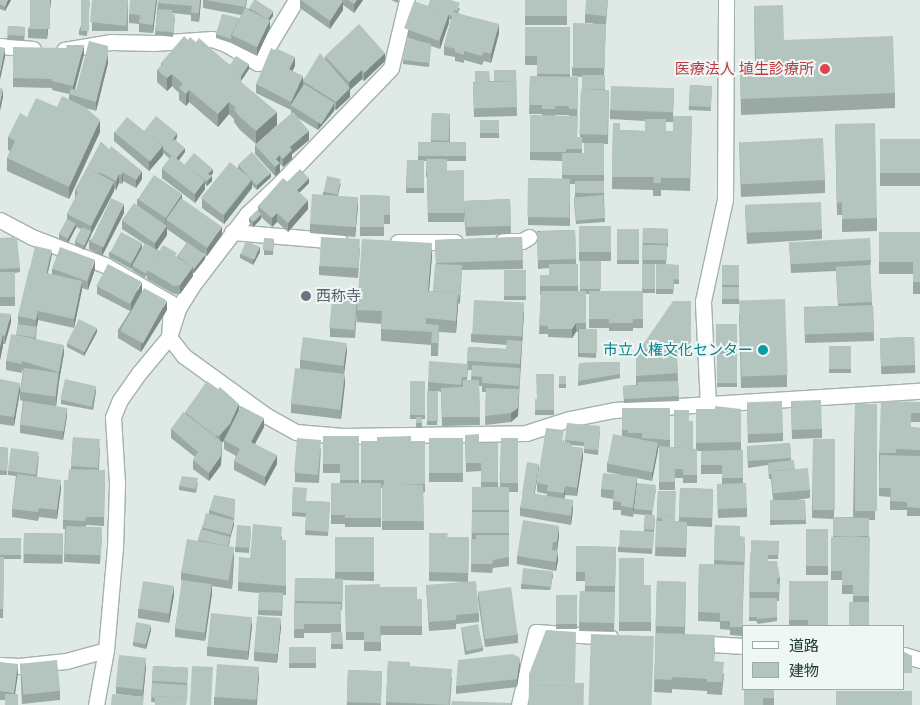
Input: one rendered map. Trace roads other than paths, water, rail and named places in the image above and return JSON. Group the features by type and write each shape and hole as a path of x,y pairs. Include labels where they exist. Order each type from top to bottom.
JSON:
{"street":[{"path":"0,46 48,50 111,42 154,43 212,39 226,44 258,62 296,0"},
{"path":"96,705 106,650 115,548 117,483 113,417 125,393 169,337 179,307 232,232 247,214 279,184 391,68 407,0"},
{"path":"708,405 702,301 725,200 726,0"},
{"path":"0,220 32,237 105,265 171,303 169,337 184,356 267,416 296,432 343,436 526,433 569,419 614,410 920,391"},
{"path":"232,232 354,242"},
{"path":"380,242 522,241 529,237"},
{"path":"519,705 536,632 623,638"},
{"path":"681,642 742,646"},
{"path":"0,665 19,666 66,661 106,650"},
{"path":"905,654 920,660"}],"place":[{"name":"医療法人 埴生診療所","path":"825,69"},
{"name":"西称寺","path":"306,296"},
{"name":"市立人権文化センター","path":"763,350"}]}
